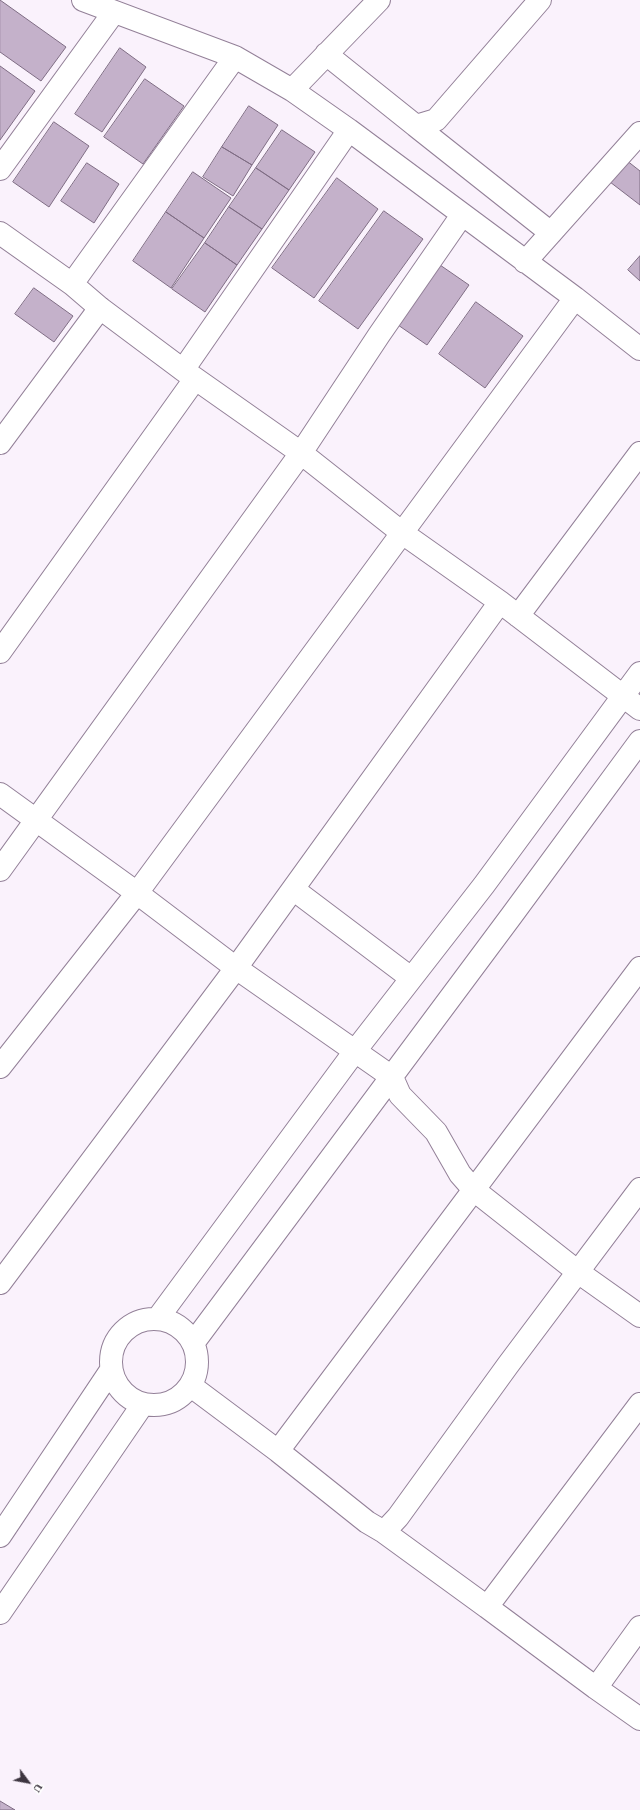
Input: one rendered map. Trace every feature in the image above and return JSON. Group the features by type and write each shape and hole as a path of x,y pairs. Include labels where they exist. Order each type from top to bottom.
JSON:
{"street":[{"path":"82,0 235,57 292,90 349,130 575,298 640,349"},
{"path":"292,90 379,0"},
{"path":"416,126 436,120 540,0"},
{"path":"0,169 114,12"},
{"path":"326,54 551,233"},
{"path":"72,284 235,57"},
{"path":"0,652 189,375 349,130"},
{"path":"525,262 640,133"},
{"path":"0,870 301,453 379,335 462,215"},
{"path":"0,233 72,284 100,308 189,375 301,453 401,532 500,602 640,709"},
{"path":"0,1066 137,893 401,532 575,298"},
{"path":"0,443 100,308"},
{"path":"518,616 640,453"},
{"path":"0,1283 236,968 500,602"},
{"path":"158,1318 355,1051 484,885 622,695 640,673"},
{"path":"194,1342 640,741"},
{"path":"0,794 137,893 236,968 392,1077 400,1095 436,1132 460,1174 474,1190 578,1272 640,1316"},
{"path":"293,889 411,978"},
{"path":"278,1451 640,968"},
{"path":"384,1532 398,1517 508,1365 640,1189"},
{"path":"158,1318 172,1321 184,1330 194,1342 198,1356 197,1372 191,1386 182,1396 170,1403 156,1405 143,1404 128,1397 117,1385 111,1370 111,1354 116,1339 127,1327 142,1320 158,1318"},
{"path":"0,1536 111,1370"},
{"path":"191,1386 278,1451 367,1522 384,1532 640,1719"},
{"path":"0,1613 143,1404"},
{"path":"487,1607 640,1404"},
{"path":"596,1688 640,1627"}],"building":[{"path":"0,0 66,47 41,81 0,52"},
{"path":"120,48 146,67 102,132 75,114"},
{"path":"0,66 35,91 0,140"},
{"path":"145,79 184,106 143,164 104,137"},
{"path":"249,106 278,125 252,165 222,147"},
{"path":"54,122 89,146 49,207 13,182"},
{"path":"282,130 315,152 289,190 256,168"},
{"path":"222,147 252,165 233,196 203,177"},
{"path":"626,160 640,171 640,205 610,182"},
{"path":"87,163 119,184 94,223 61,201"},
{"path":"256,168 289,190 262,229 229,207"},
{"path":"193,172 231,198 204,238 166,212"},
{"path":"337,178 378,209 314,298 272,268"},
{"path":"229,207 262,229 237,265 205,243"},
{"path":"384,211 423,239 358,329 319,301"},
{"path":"166,212 204,238 171,288 133,261"},
{"path":"205,243 237,265 205,312 172,289"},
{"path":"640,256 640,281 628,270"},
{"path":"440,265 469,285 427,345 398,325"},
{"path":"34,288 73,316 54,342 15,314"},
{"path":"476,302 523,336 485,388 439,354"},
{"path":"0,1801 15,1810 0,1810"}]}
